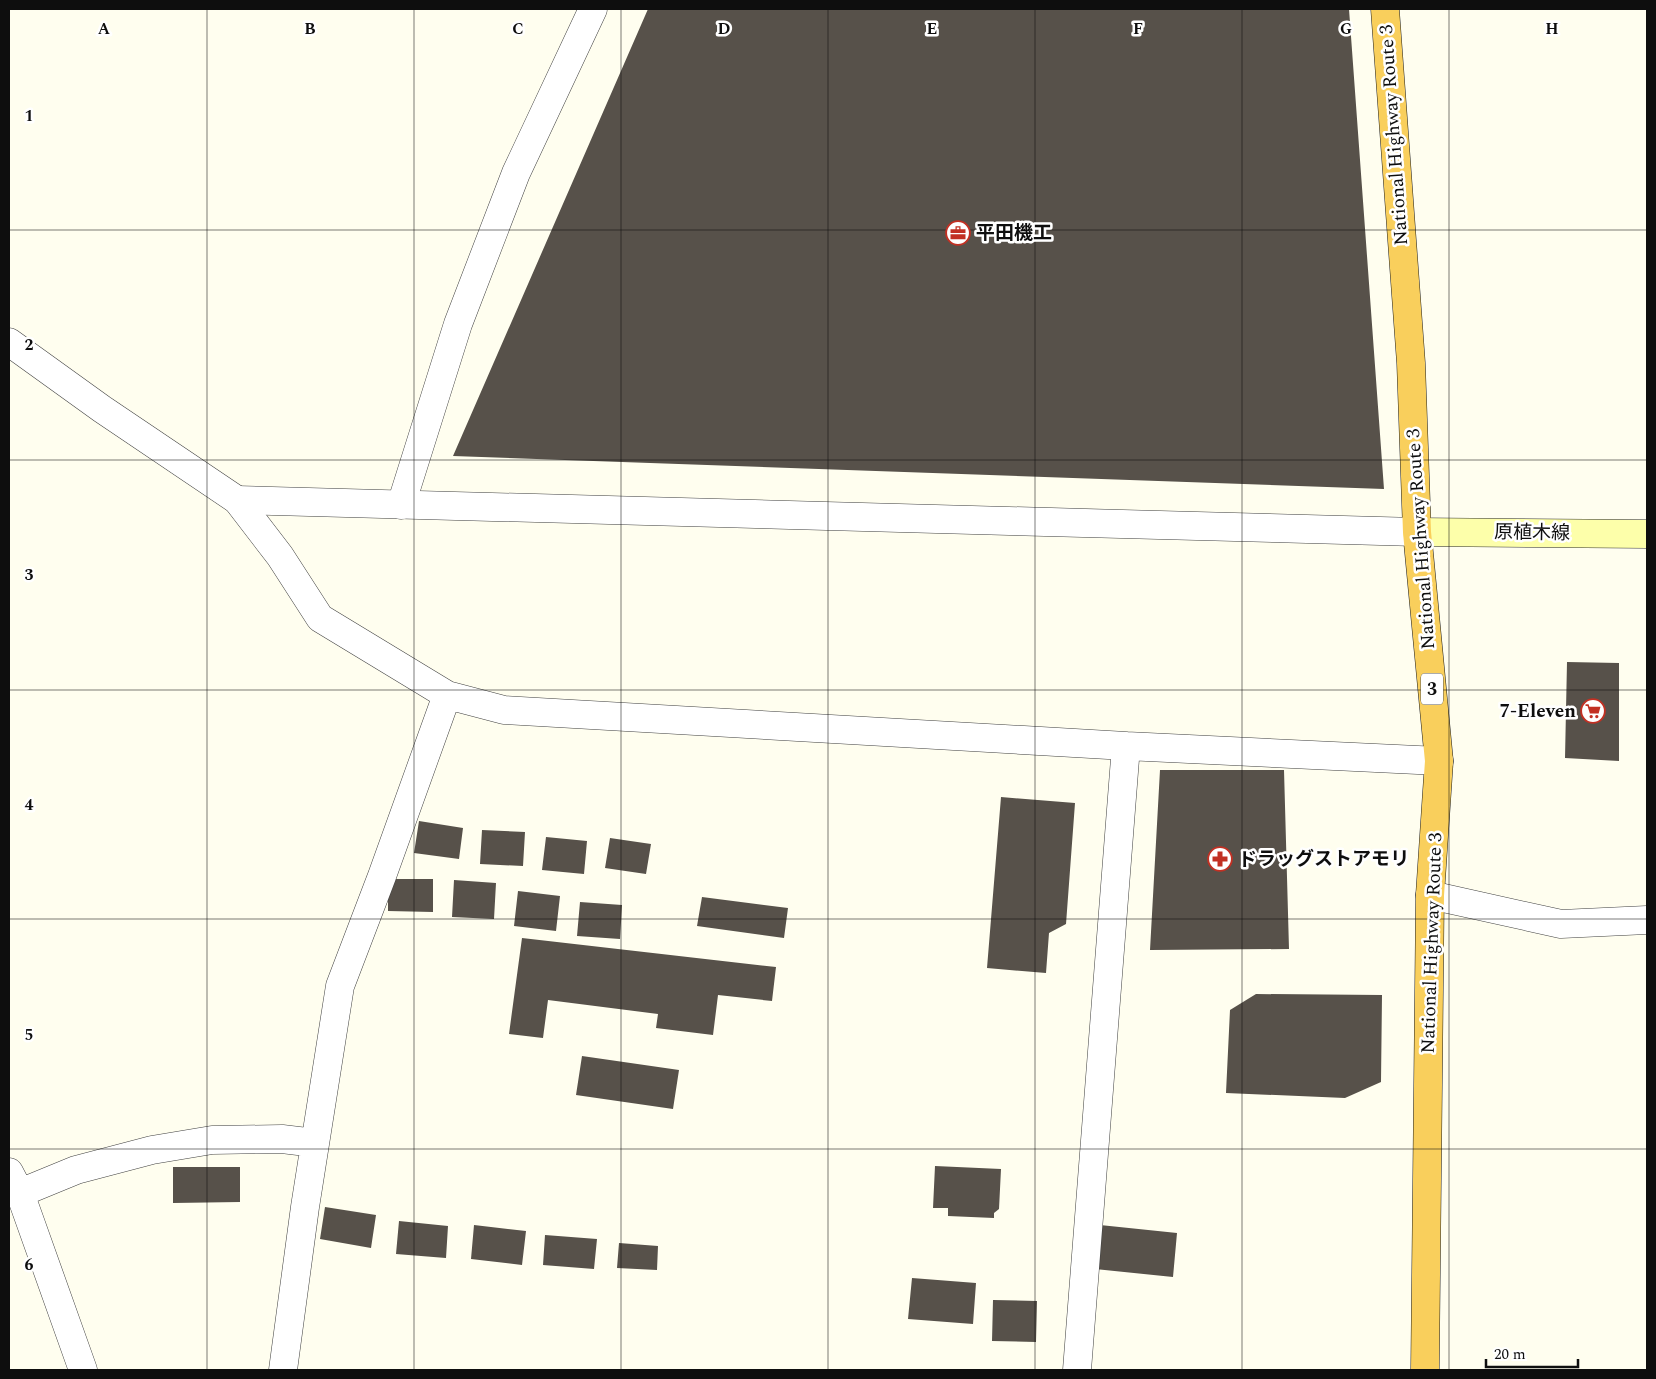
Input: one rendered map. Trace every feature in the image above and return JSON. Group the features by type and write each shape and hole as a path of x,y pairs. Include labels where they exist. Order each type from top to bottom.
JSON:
{"highway":[{"name":"National Highway Route 3","path":"1385,9 1410,363 1417,532 1439,761 1430,895 1425,1370"}],"main road":[{"name":"原植木線","path":"1417,532 1647,534"}],"street":[{"path":"401,505 458,324 516,173 593,9"},
{"path":"9,342 102,409 237,500 280,556 320,618 447,695 504,710 1126,746 1439,761"},
{"path":"237,500 1417,532"},
{"path":"283,1370 315,1143 340,986 447,695"},
{"path":"1076,1370 1126,746"},
{"path":"1430,895 1561,924 1647,920"},
{"path":"83,1370 14,1183 76,1170 152,1150 212,1140 282,1139 315,1143"}],"building":[{"name":"平田機工","path":"648,9 1349,9 1384,489 453,456"},
{"name":"7-Eleven","path":"1567,662 1619,663 1619,761 1565,758"},
{"name":"ドラッグストアモリ","path":"1160,770 1284,770 1289,949 1150,950"},
{"path":"1001,797 1075,803 1066,924 1049,933 1046,973 987,968"},
{"path":"419,821 463,828 459,859 414,853"},
{"path":"482,830 525,832 523,866 480,864"},
{"path":"546,837 587,841 584,874 542,870"},
{"path":"610,838 651,844 646,874 605,868"},
{"path":"388,879 433,879 433,912 388,911"},
{"path":"454,880 496,883 494,919 452,917"},
{"path":"518,891 560,896 556,931 514,926"},
{"path":"702,897 788,908 784,938 697,926"},
{"path":"580,902 622,905 620,939 577,936"},
{"path":"522,938 776,967 772,1001 718,995 713,1035 656,1028 658,1014 548,1000 543,1038 509,1034"},
{"path":"1256,994 1382,995 1381,1082 1345,1098 1226,1093 1230,1010"},
{"path":"582,1056 679,1070 673,1109 576,1095"},
{"path":"935,1166 1001,1169 999,1209 994,1213 994,1218 948,1216 948,1208 933,1208"},
{"path":"173,1167 240,1167 240,1202 173,1203"},
{"path":"325,1207 376,1215 371,1248 320,1239"},
{"path":"399,1221 448,1226 446,1258 396,1254"},
{"path":"474,1225 526,1231 522,1265 471,1259"},
{"path":"1100,1225 1177,1233 1173,1277 1095,1269"},
{"path":"545,1235 597,1239 594,1269 543,1265"},
{"path":"619,1243 658,1246 657,1270 617,1268"},
{"path":"912,1278 976,1283 973,1324 908,1319"},
{"path":"993,1300 1037,1301 1036,1342 992,1341"}],"place":[{"name":"平田機工","path":"958,233"},
{"name":"7-Eleven","path":"1593,711"},
{"name":"ドラッグストアモリ","path":"1220,859"}]}
